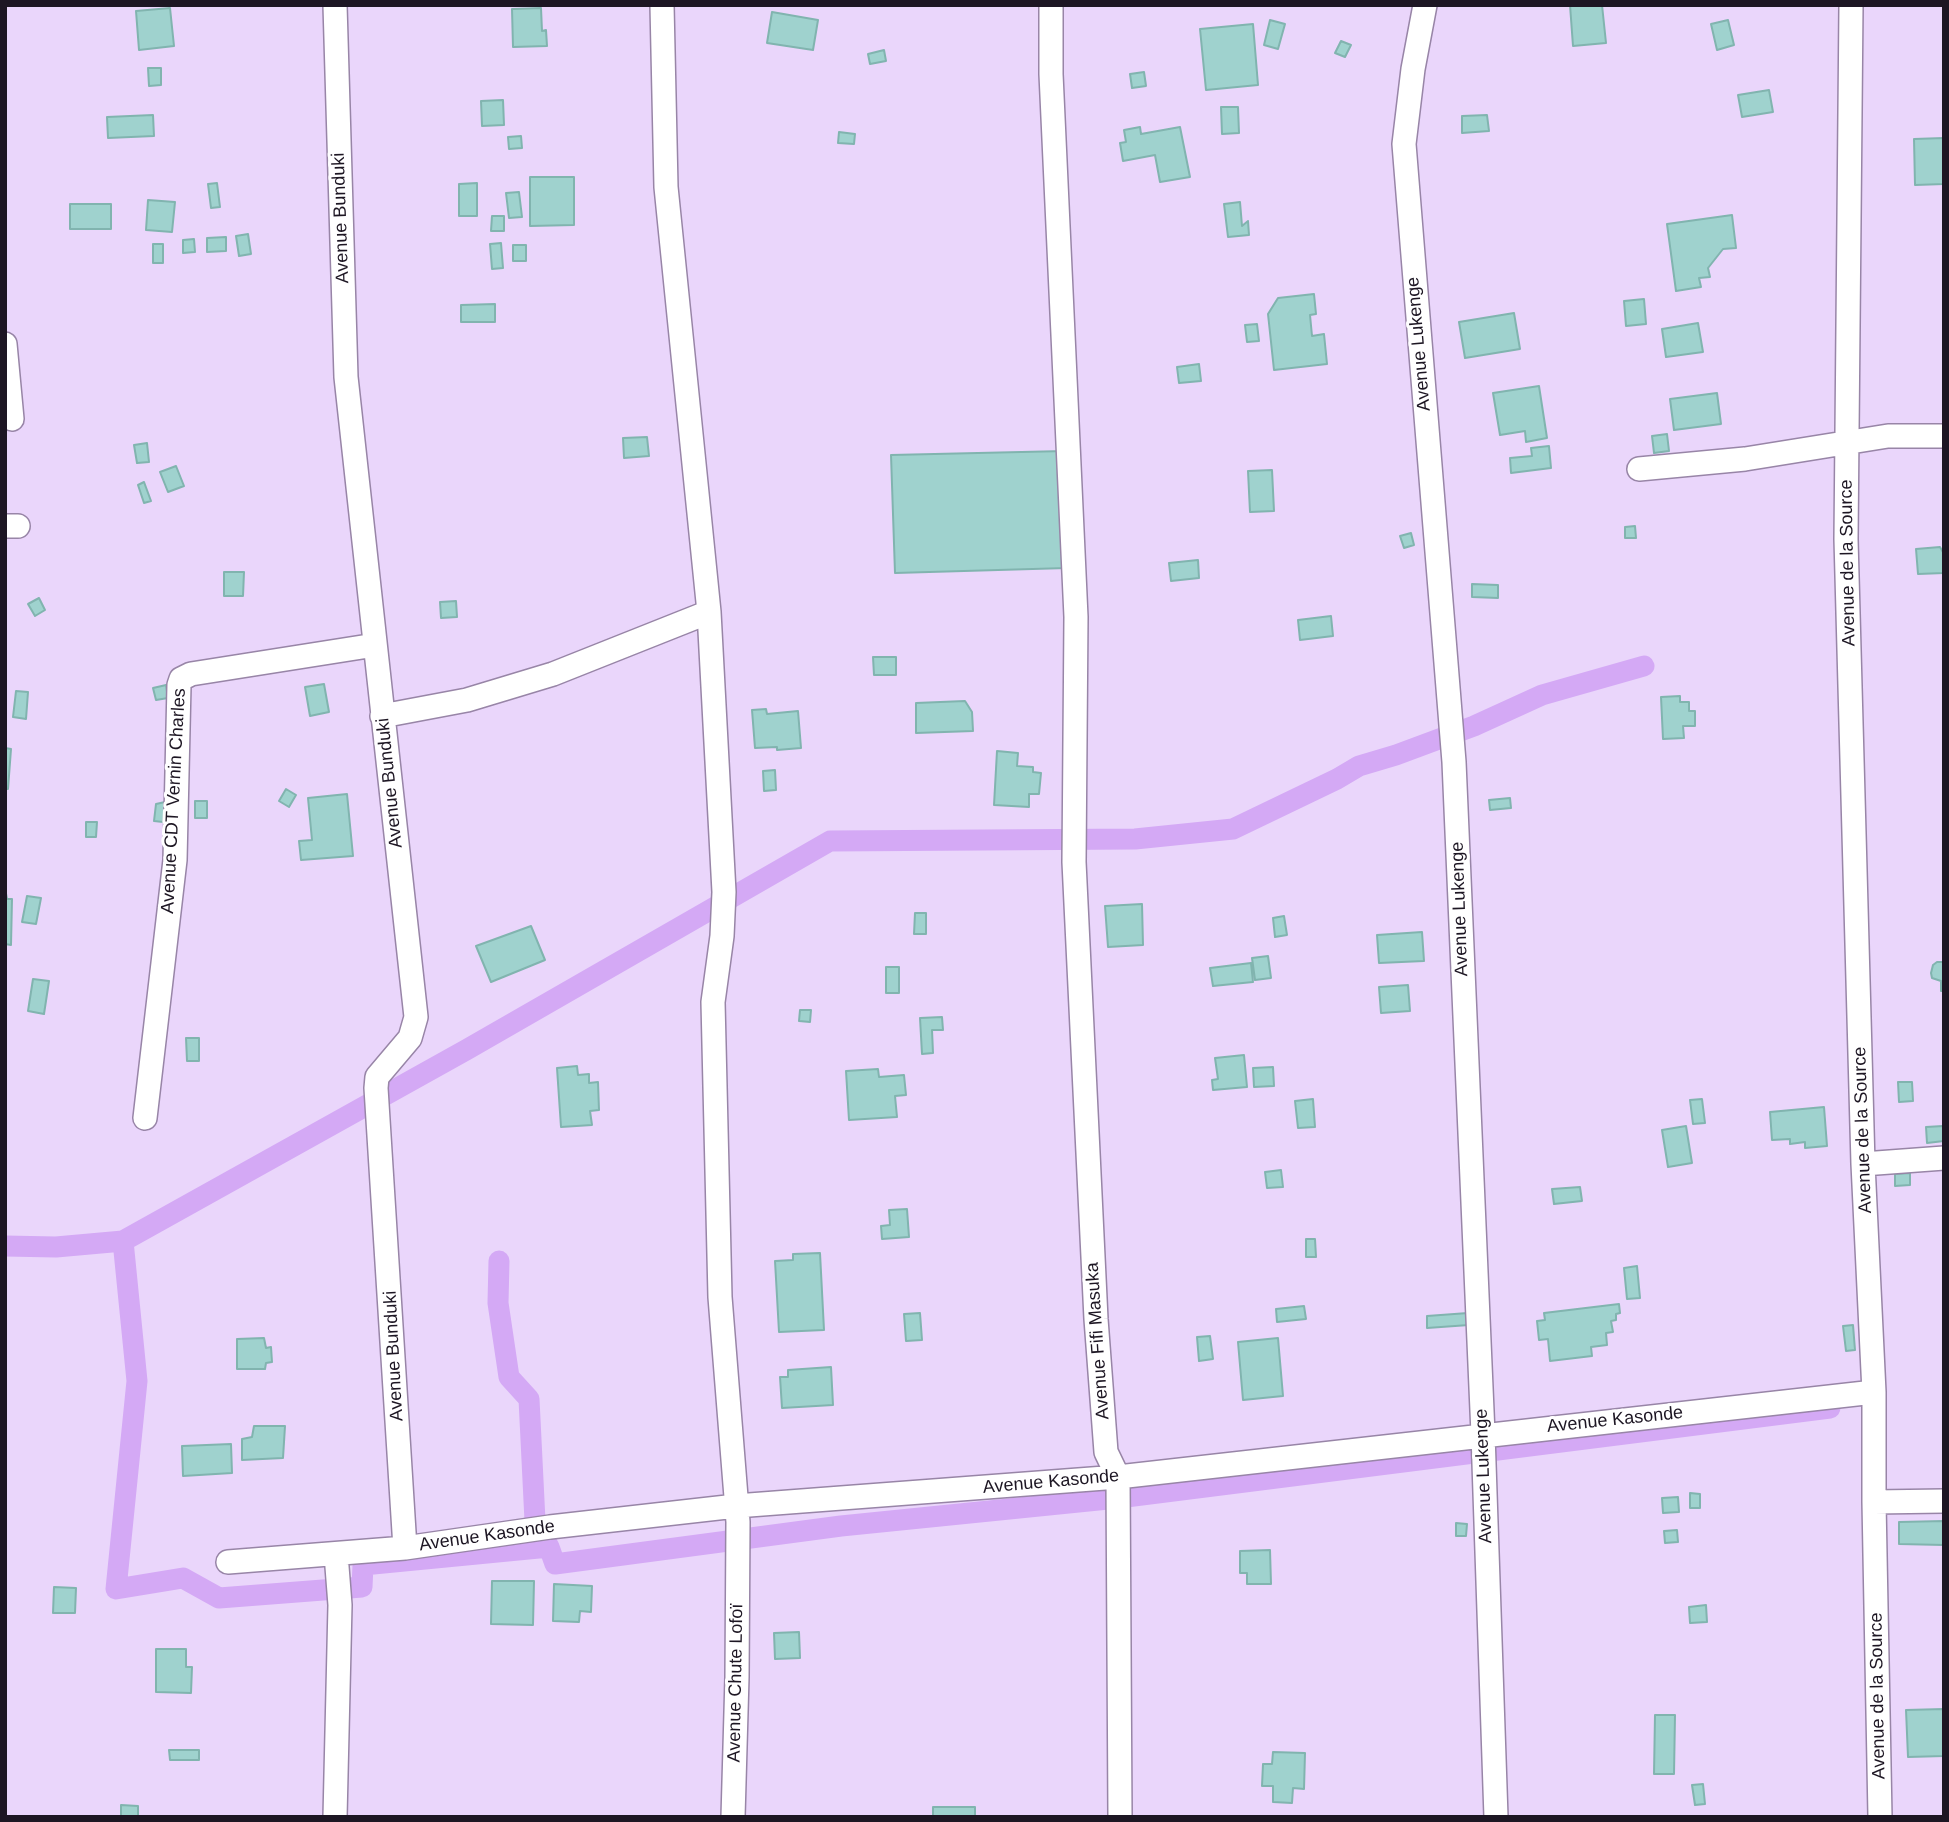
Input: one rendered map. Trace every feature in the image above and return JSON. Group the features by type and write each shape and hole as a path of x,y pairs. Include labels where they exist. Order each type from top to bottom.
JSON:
{"street":[{"name":"Avenue Bunduki","path":"335,5 346,377 416,1017 410,1038 377,1077 405,1548"},
{"name":"Avenue Chute Lofoï","path":"662,5 666,187 709,612 724,892 722,936 713,1002 720,1297 738,1550 733,1817"},
{"name":"Avenue Fifi Masuka","path":"1051,5 1052,88 1076,617 1074,862 1097,1332 1106,1452 1118,1477 1120,1817"},
{"name":"Avenue Lukenge","path":"1425,5 1413,69 1404,144 1454,762 1483,1434 1496,1817"},
{"name":"Avenue de la Source","path":"1851,5 1846,539 1863,1164 1874,1392 1880,1817"},
{"path":"5,344 12,419"},
{"path":"1639,469 1745,459 1888,436 1944,436"},
{"path":"382,716 467,700 553,674 709,612"},
{"name":"Avenue CDT Vernin Charles","path":"145,1118 175,860 181,679 191,674 374,645"},
{"path":"1863,1164 1944,1158"},
{"name":"Avenue Kasonde","path":"228,1562 337,1563 405,1548 550,1527 737,1514 1118,1477 1874,1392"},
{"path":"1874,1502 1944,1501"},
{"path":"335,1817 340,1605 337,1563"}],"building":[{"path":"1570,5 1602,5 1606,43 1573,46"},
{"path":"170,8 174,46 139,50 136,11"},
{"path":"541,8 542,31 546,30 547,46 513,47 512,9"},
{"path":"772,12 818,20 813,50 767,43"},
{"path":"1270,20 1285,24 1278,49 1264,45"},
{"path":"1728,20 1734,45 1717,50 1711,24"},
{"path":"1253,24 1258,85 1206,90 1200,29"},
{"path":"1341,41 1351,45 1345,57 1335,53"},
{"path":"884,50 886,61 870,64 868,54"},
{"path":"148,68 161,68 161,85 149,86"},
{"path":"1144,72 1146,86 1132,88 1130,74"},
{"path":"1769,90 1773,112 1742,117 1738,95"},
{"path":"503,100 504,125 482,126 481,101"},
{"path":"1221,107 1238,107 1239,133 1222,134"},
{"path":"153,115 154,136 108,138 107,117"},
{"path":"1487,115 1489,131 1462,133 1462,116"},
{"path":"1140,127 1141,134 1180,127 1190,177 1160,182 1155,155 1123,161 1120,143 1126,142 1124,130"},
{"path":"839,132 855,134 854,144 838,143"},
{"path":"521,136 522,148 509,149 508,137"},
{"path":"1944,138 1944,184 1915,185 1914,139"},
{"path":"530,177 574,177 574,225 530,226"},
{"path":"217,183 220,207 211,208 208,184"},
{"path":"477,183 477,216 459,216 459,184"},
{"path":"519,192 522,217 509,218 506,193"},
{"path":"148,200 175,202 172,232 146,230"},
{"path":"1240,202 1242,226 1248,221 1249,235 1228,237 1224,204"},
{"path":"70,204 111,204 111,229 70,229"},
{"path":"1732,215 1736,248 1723,249 1708,268 1710,277 1699,278 1701,287 1676,291 1667,224"},
{"path":"492,216 504,216 504,231 491,231"},
{"path":"248,234 251,254 239,256 236,236"},
{"path":"226,237 226,251 207,252 207,238"},
{"path":"194,239 195,252 183,253 183,240"},
{"path":"501,243 503,268 492,269 490,244"},
{"path":"153,244 163,244 163,263 153,263"},
{"path":"513,245 526,245 526,261 513,261"},
{"path":"1314,294 1316,314 1310,315 1312,336 1324,334 1327,364 1274,370 1268,314 1278,298"},
{"path":"1644,299 1646,324 1626,326 1624,301"},
{"path":"495,304 495,322 461,322 461,305"},
{"path":"1514,313 1520,349 1465,358 1459,322"},
{"path":"1698,323 1703,352 1666,357 1662,329"},
{"path":"1257,324 1259,341 1247,342 1245,325"},
{"path":"1199,364 1201,381 1179,383 1177,367"},
{"path":"1539,386 1547,438 1526,442 1525,431 1500,435 1493,393"},
{"path":"1717,393 1721,424 1674,430 1670,399"},
{"path":"1667,434 1669,451 1654,453 1652,436"},
{"path":"647,437 649,456 624,458 623,438"},
{"path":"147,443 149,462 137,463 134,445"},
{"path":"1549,446 1551,468 1511,473 1510,458 1532,456 1531,448"},
{"path":"1065,451 1067,568 895,573 891,455"},
{"path":"176,466 184,486 168,492 160,472"},
{"path":"1272,470 1274,511 1250,512 1248,471"},
{"path":"144,482 151,501 144,503 138,485"},
{"path":"1635,526 1636,538 1625,538 1625,527"},
{"path":"1411,533 1414,545 1404,548 1400,536"},
{"path":"1940,547 1944,554 1944,573 1918,574 1916,549"},
{"path":"1198,560 1199,578 1171,581 1169,563"},
{"path":"224,572 244,572 243,596 224,596"},
{"path":"1472,584 1498,585 1498,598 1472,597"},
{"path":"39,598 45,610 35,616 28,604"},
{"path":"456,601 457,617 441,618 440,602"},
{"path":"1331,616 1333,636 1300,640 1298,620"},
{"path":"873,657 896,657 896,675 874,675"},
{"path":"324,684 329,712 310,716 305,687"},
{"path":"166,685 168,698 156,700 153,688"},
{"path":"16,691 28,692 26,719 13,717"},
{"path":"1680,696 1680,702 1689,702 1689,711 1695,711 1695,726 1683,726 1684,738 1663,739 1661,697"},
{"path":"965,701 972,712 973,731 916,733 916,703"},
{"path":"766,709 767,714 798,711 801,748 755,748 752,710"},
{"path":"5,748 11,749 8,789 5,789"},
{"path":"997,751 1018,753 1017,766 1033,767 1033,772 1041,773 1039,794 1029,794 1029,807 994,805"},
{"path":"775,770 776,790 764,791 763,771"},
{"path":"286,789 296,795 289,807 279,801"},
{"path":"347,794 353,856 301,860 299,841 312,840 308,798"},
{"path":"1510,798 1511,808 1490,810 1489,800"},
{"path":"195,801 207,801 207,818 195,818"},
{"path":"165,802 163,822 154,821 156,804"},
{"path":"86,822 97,822 96,837 86,837"},
{"path":"5,888 7,899 12,899 11,945 5,944"},
{"path":"27,896 41,898 36,924 22,922"},
{"path":"1142,904 1143,945 1108,947 1105,906"},
{"path":"915,913 926,913 926,934 914,934"},
{"path":"1284,916 1287,935 1275,937 1273,918"},
{"path":"531,926 545,960 491,982 476,946"},
{"path":"1422,932 1424,961 1379,963 1377,935"},
{"path":"1268,956 1271,978 1255,980 1252,958"},
{"path":"1944,962 1944,991 1941,991 1941,981 1932,978 1933,965"},
{"path":"1251,963 1253,982 1213,986 1210,968"},
{"path":"886,967 899,967 899,993 886,993"},
{"path":"33,979 49,981 44,1014 28,1011"},
{"path":"1408,985 1410,1011 1381,1013 1379,987"},
{"path":"800,1010 811,1010 810,1022 799,1021"},
{"path":"942,1017 943,1030 932,1030 933,1053 922,1054 920,1018"},
{"path":"186,1038 199,1038 199,1061 187,1061"},
{"path":"1244,1055 1247,1087 1213,1090 1212,1080 1218,1079 1215,1058"},
{"path":"577,1066 578,1075 589,1074 589,1083 598,1082 599,1110 590,1111 592,1125 561,1127 557,1068"},
{"path":"1273,1067 1274,1086 1254,1087 1253,1068"},
{"path":"878,1069 879,1077 904,1075 906,1095 895,1096 897,1117 849,1120 846,1071"},
{"path":"1898,1082 1912,1082 1913,1101 1899,1102"},
{"path":"1313,1099 1315,1127 1298,1128 1295,1101"},
{"path":"1702,1099 1705,1123 1693,1124 1690,1100"},
{"path":"1824,1107 1827,1146 1805,1148 1805,1142 1790,1144 1790,1139 1772,1140 1770,1112"},
{"path":"1686,1126 1692,1163 1668,1167 1662,1130"},
{"path":"1943,1126 1944,1141 1927,1143 1926,1127"},
{"path":"1281,1170 1283,1187 1267,1188 1265,1172"},
{"path":"1910,1173 1910,1185 1895,1186 1895,1174"},
{"path":"1580,1187 1582,1201 1554,1204 1552,1189"},
{"path":"907,1209 909,1237 882,1239 881,1226 890,1225 889,1210"},
{"path":"1306,1239 1315,1239 1316,1257 1306,1257"},
{"path":"820,1253 824,1330 779,1332 775,1261 793,1260 793,1254"},
{"path":"1637,1266 1640,1298 1627,1299 1624,1268"},
{"path":"1619,1304 1620,1313 1616,1314 1616,1320 1611,1321 1613,1332 1606,1333 1607,1345 1591,1347 1592,1356 1550,1361 1548,1339 1539,1340 1537,1321 1545,1320 1544,1313"},
{"path":"1304,1306 1306,1319 1277,1322 1276,1309"},
{"path":"920,1313 922,1340 906,1341 904,1314"},
{"path":"1468,1313 1469,1325 1427,1328 1427,1316"},
{"path":"1853,1325 1855,1350 1846,1351 1843,1326"},
{"path":"1210,1336 1213,1359 1199,1361 1197,1337"},
{"path":"264,1338 266,1348 271,1347 272,1362 266,1363 265,1369 237,1369 237,1339"},
{"path":"1278,1338 1283,1396 1243,1400 1238,1342"},
{"path":"831,1367 833,1405 782,1408 780,1377 788,1377 788,1370"},
{"path":"254,1426 285,1426 283,1458 242,1460 242,1439 252,1437"},
{"path":"231,1444 232,1473 183,1476 182,1446"},
{"path":"1690,1493 1700,1494 1700,1508 1690,1508"},
{"path":"1678,1497 1679,1512 1663,1513 1662,1498"},
{"path":"1944,1521 1944,1545 1899,1544 1899,1522"},
{"path":"1456,1523 1467,1524 1466,1536 1456,1536"},
{"path":"1677,1530 1678,1542 1665,1543 1664,1531"},
{"path":"1270,1550 1271,1584 1247,1584 1247,1573 1240,1573 1240,1551"},
{"path":"492,1581 534,1581 533,1625 491,1624"},
{"path":"554,1584 592,1586 591,1612 580,1611 579,1622 553,1621"},
{"path":"54,1587 76,1588 75,1613 53,1613"},
{"path":"1706,1605 1707,1622 1690,1623 1689,1607"},
{"path":"799,1632 800,1658 775,1659 774,1633"},
{"path":"156,1649 186,1649 186,1667 192,1667 191,1693 156,1692"},
{"path":"1944,1709 1944,1756 1908,1757 1906,1710"},
{"path":"1655,1715 1675,1715 1674,1774 1654,1774"},
{"path":"169,1750 199,1750 199,1760 170,1760"},
{"path":"1273,1752 1305,1753 1304,1789 1293,1788 1292,1803 1273,1802 1273,1786 1262,1786 1263,1764 1272,1764"},
{"path":"1703,1784 1705,1804 1695,1805 1692,1785"},
{"path":"121,1805 138,1806 138,1817 121,1817"},
{"path":"933,1807 975,1807 975,1817 933,1817"}],"waterway":[{"path":"5,1246 56,1247 123,1241 466,1050 830,841 1135,839 1233,829 1359,766 1474,726 1542,695 1644,666"},
{"path":"123,1241 137,1381 116,1589 183,1578 219,1598 362,1587 363,1565 549,1547 555,1564 841,1526 1118,1498 1830,1408"},
{"path":"499,1261 498,1303 509,1377 529,1399 535,1521 547,1542"}]}
